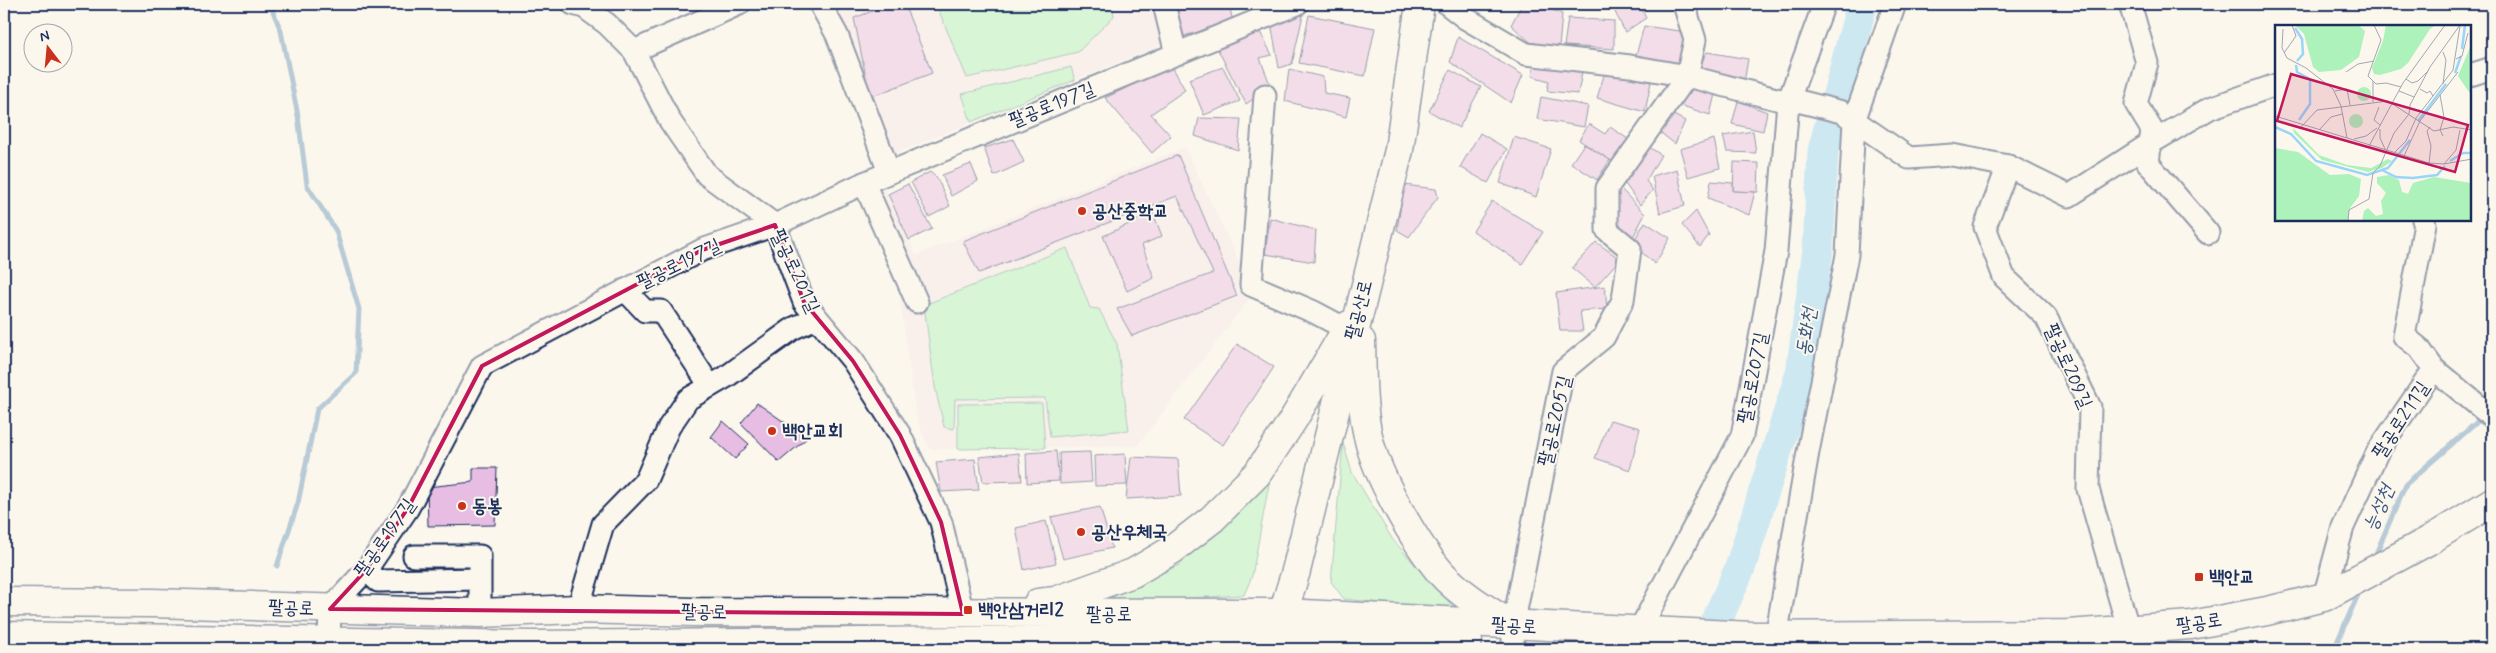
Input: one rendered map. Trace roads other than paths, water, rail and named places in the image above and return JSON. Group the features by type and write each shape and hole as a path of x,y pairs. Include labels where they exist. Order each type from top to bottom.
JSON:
{"main road":[{"name":"팔공산로","path":"1282,626 1353,318 1398,150 1420,4"},
{"path":"963,614 1055,601 1132,573 1172,550 1212,519 1257,474 1293,420 1353,318"},
{"path":"1353,318 1368,436 1378,467 1389,491 1441,573 1482,607 1513,639"},
{"name":"팔공로","path":"4,602 152,603 480,613 578,609 963,614 1282,626 1513,639 1639,631 1764,636 2128,631 2191,625 2268,611 2324,597 2428,541 2492,502"},
{"name":"팔공로","path":"4,636 534,645 1282,626"}],"street":[{"name":"팔공로201길","path":"573,4 584,7 607,24 634,51 670,121 707,175 775,225 804,302 853,361 900,435 941,522 963,614"},
{"path":"634,51 739,4"},
{"path":"820,4 838,35 890,172"},
{"path":"1164,4 1176,54"},
{"name":"팔공로197길","path":"330,609 366,570 408,508 482,366 702,250 775,225 864,182 1297,4"},
{"path":"1448,4 1465,18 1526,54 1630,66 1687,76 1793,102 1848,117 1909,158 1952,155 2008,166 2068,196 2210,108 2275,85"},
{"name":"팔공로205길","path":"1513,639 1563,372 1604,337 1623,300 1630,249 1607,230 1607,188 1687,76 1694,40 1684,4"},
{"name":"팔공로207길","path":"1639,631 1742,436 1776,251 1793,102 1824,4"},
{"path":"1764,636 1808,452 1847,255 1848,117 1895,4"},
{"path":"2130,4 2147,63 2136,104 2152,130 2148,163 2208,233"},
{"path":"2471,75 2492,68"},
{"path":"1265,95 1251,285 1314,312 1353,318"},
{"name":"팔공로209길","path":"2008,166 1985,226 2004,277 2046,317 2090,407 2088,489 2128,631"},
{"path":"864,182 917,302"},
{"name":"팔공로211길","path":"2324,597 2343,527 2378,451 2434,369 2419,348 2404,336 2425,224 2424,221"},
{"path":"625,290 645,311 661,310 710,386"},
{"path":"578,609 603,524 646,480 668,427 688,399 726,377 794,328 816,318"},
{"path":"2434,369 2492,417"},
{"path":"414,556 480,556 480,613"},
{"path":"366,570 378,581 479,579"},
{"path":"329,641 330,609"}],"waterway":[{"path":"270,4 281,31 298,116 307,185 336,231 359,309 356,373 317,409 298,503 277,566"},
{"name":"동화천","path":"1704,649 1740,568 1801,373 1818,249 1823,151 1862,4"},
{"name":"능성천","path":"2374,558 2406,484 2484,416"},
{"name":"능성천","path":"2334,649 2361,588"}],"place":[{"name":"공산중학교","path":"1082,211"},
{"name":"백안교회","path":"772,431"},
{"name":"동봉","path":"462,506"},
{"name":"공산우체국","path":"1081,532"},
{"name":"백안교","path":"2199,577"},
{"name":"백안삼거리2","path":"968,610"}]}
